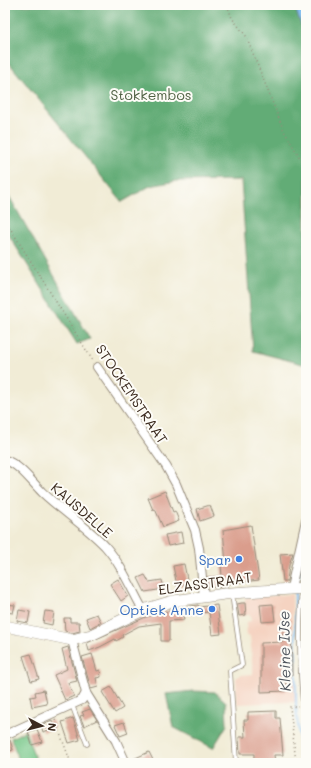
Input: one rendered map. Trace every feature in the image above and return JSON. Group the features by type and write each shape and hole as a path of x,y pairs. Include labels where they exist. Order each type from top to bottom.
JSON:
{"street":[{"name":"STOCKEMSTRAAT","path":"97,367 166,466 176,484 195,530 199,548 204,597"},
{"name":"KAUSDELLE","path":"5,460 14,466 58,506 95,536 106,548 118,564 142,610"},
{"path":"298,588 306,520"},
{"name":"ELZASSTRAAT","path":"72,640 91,635 142,610 173,601 232,593 298,588"},
{"path":"5,626 72,640 86,693 116,742 126,763"},
{"path":"5,735 82,700 86,693"}],"lane":[{"path":"298,588 301,689 306,730"},
{"path":"232,593 242,665 230,671 236,763"},
{"path":"72,705 87,744"}],"path":[{"path":"227,5 232,18 246,36 284,131 306,168"},
{"name":"STOCKEMSTRAAT","path":"5,220 97,367"},
{"path":"296,763 291,707 300,706"},
{"path":"53,714 71,763"}],"shaded area":[{"path":"292,594 295,702 237,704 236,678 241,675 253,674 250,636 247,636 246,622 251,621 250,615 246,615 245,598"}],"green space":[{"name":"Stokkembos","path":"5,5 294,5 306,39 306,365 253,351 241,180 177,181 150,186 122,202 5,58"},
{"path":"5,189 90,339 77,344 5,229"},
{"path":"193,691 215,692 226,702 227,725 213,748 173,727 166,694"},
{"path":"25,731 37,763 20,763 11,738"}],"water":[{"path":"294,5 306,5 306,39"}],"building":[{"path":"165,491 173,512 175,511 179,521 163,527 148,498"},
{"path":"210,505 214,516 200,521 197,509"},
{"path":"251,525 259,580 228,584 228,586 217,588 208,586 207,577 222,576 221,565 226,564 223,530"},
{"path":"181,532 183,543 168,546 165,535"},
{"path":"293,553 289,565 287,581 283,581 280,554"},
{"path":"184,564 188,584 177,586 173,566"},
{"path":"145,575 149,582 162,580 164,589 145,592 138,578"},
{"path":"118,579 128,596 121,601 110,584"},
{"path":"245,603 246,615 239,616 237,604"},
{"path":"5,604 15,605 13,613 5,612"},
{"path":"273,604 275,621 262,622 260,605"},
{"path":"198,605 199,607 217,605 221,634 212,635 209,612 183,615 184,620 169,621 169,641 161,641 161,623 139,626 122,635 123,637 116,641 115,639 89,651 87,643 146,617 172,609"},
{"path":"19,610 30,612 28,623 17,621"},
{"path":"45,611 54,612 52,625 43,623"},
{"path":"97,614 101,622 90,628 86,618"},
{"path":"64,618 70,618 70,622 79,622 80,631 72,633 65,631"},
{"path":"283,620 291,620 292,675 286,675 286,691 261,692 261,643 283,642"},
{"path":"68,647 77,681 68,683 74,696 65,700 54,675 67,669 62,649"},
{"path":"31,654 39,679 31,681 23,656"},
{"path":"92,654 97,671 100,670 101,677 96,678 98,687 91,689 82,657"},
{"path":"111,687 123,708 115,713 102,692"},
{"path":"44,690 47,704 32,707 30,697 36,696 35,692"},
{"path":"90,709 97,720 84,726 80,716 84,715 82,712"},
{"path":"276,711 276,718 280,718 283,755 274,755 275,763 254,763 254,754 240,754 239,737 245,737 244,720 248,720 248,712"},
{"path":"73,718 80,740 69,743 62,722"},
{"path":"52,720 55,728 43,732 41,725"},
{"path":"124,722 128,733 120,736 115,725"},
{"path":"37,729 42,742 32,745 28,732"},
{"path":"10,740 13,750 5,753 5,741"},
{"path":"149,752 153,760 147,763 131,763 131,760"}],"waterway":[{"name":"Kleine IJse","path":"297,584 306,540"},
{"name":"Kleine IJse","path":"295,592 296,707 302,763"}],"place":[{"name":"Spar","path":"239,559"},
{"name":"Optiek Anne","path":"212,609"}]}
